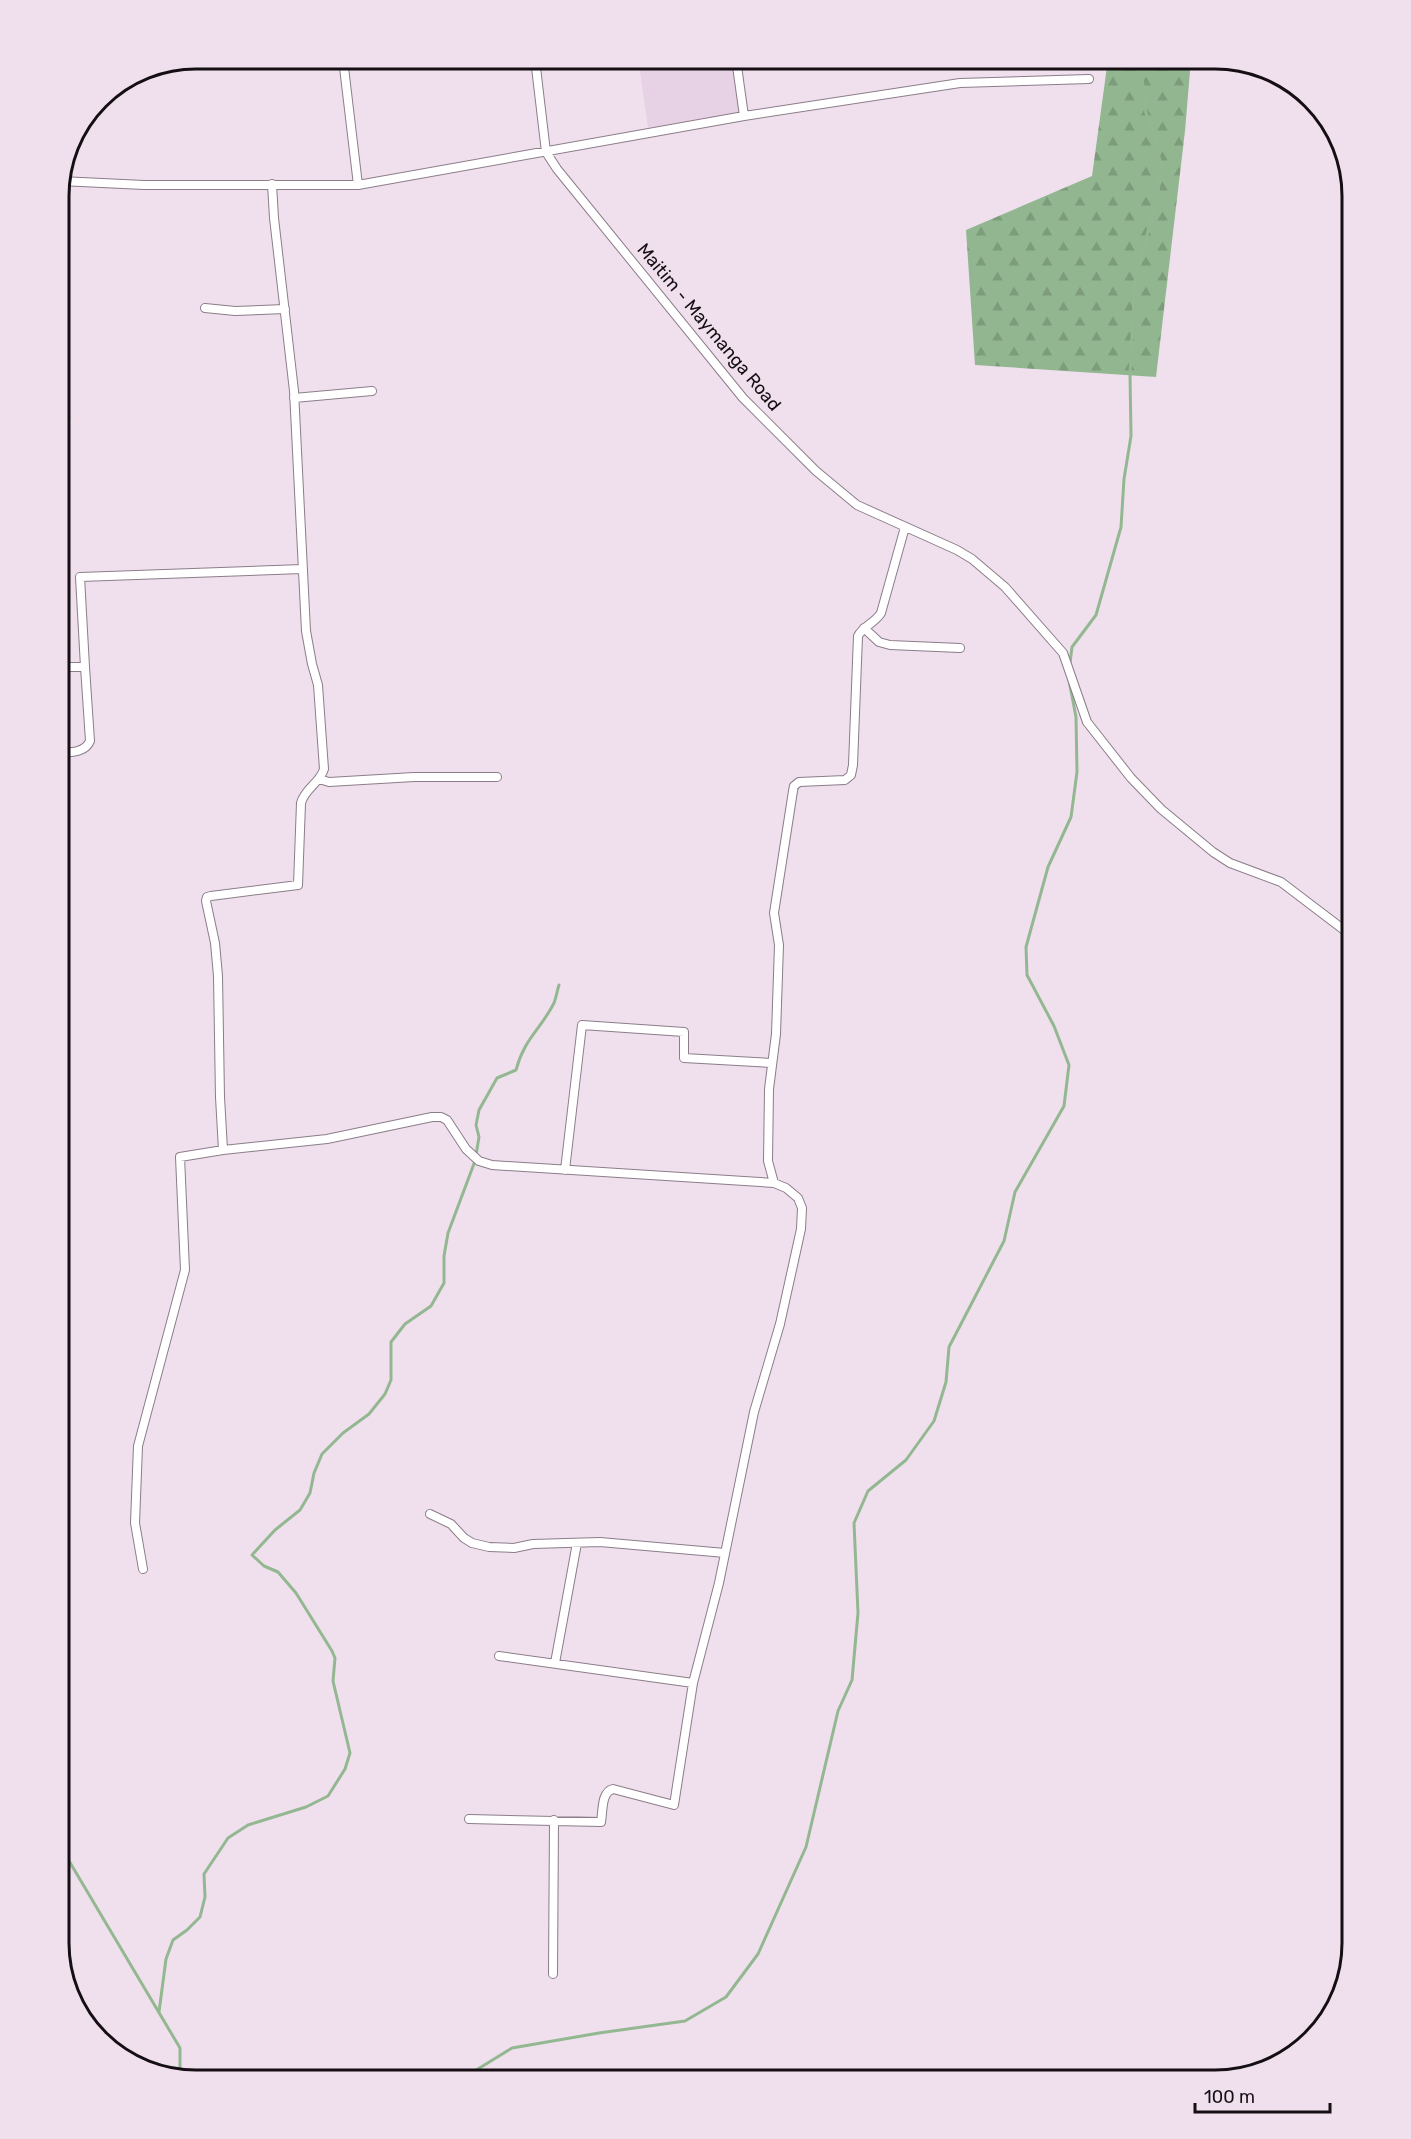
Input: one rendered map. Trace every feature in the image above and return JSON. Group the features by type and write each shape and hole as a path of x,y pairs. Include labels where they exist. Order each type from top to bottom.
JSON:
{"street":[{"path":"344,69 358,185"},
{"name":"Maitim - Maymanga Road","path":"536,69 546,152 557,169 743,398 816,471 857,504 972,559 1005,587 1063,653 1087,722 1131,778 1161,810 1213,852 1230,863 1281,882 1342,928"},
{"path":"737,69 744,116"},
{"path":"70,181 144,185 358,185 744,116 960,83 1089,79"},
{"path":"223,1150 218,976 207,897 298,885 301,803 303,795 319,779 324,769 318,686 306,631 294,398 272,184"},
{"path":"206,308 235,311 285,309"},
{"path":"294,398 372,391"},
{"path":"774,1184 768,1161 779,945 774,913 793,791 794,786 799,782 846,780 851,775 857,642 860,632 881,613 905,527"},
{"path":"69,752 82,750 88,746 90,741 80,577 302,569"},
{"path":"864,628 879,642 890,645 960,648"},
{"path":"69,667 85,667"},
{"path":"319,779 329,782 414,777 497,777"},
{"path":"566,1170 582,1025 684,1032 684,1058 772,1063"},
{"path":"143,1569 135,1523 138,1446 185,1270 180,1157 327,1138 441,1117 447,1120 466,1149 479,1161 492,1165 774,1184 786,1188 798,1198 801,1208 801,1229 780,1324 754,1412 725,1553 693,1683 674,1805 613,1789 608,1790 605,1794 601,1822 469,1819"},
{"path":"430,1514 451,1524 472,1543 489,1547 514,1548 533,1544 600,1542 725,1553"},
{"path":"555,1663 577,1542"},
{"path":"499,1656 693,1683"},
{"path":"553,1974 554,1820"}],"shaded area":[{"path":"639,69 736,69 743,112 648,128"}],"green space":[{"path":"1107,69 1190,69 1156,377 975,365 966,230 1092,176"}],"waterway":[{"path":"1070,663 1072,647 1096,615 1121,527 1124,479 1131,436 1130,374 1135,281 1158,193 1161,166 1155,138 1146,113 1141,69"},
{"path":"476,2070 512,2048 685,2021 726,1997 758,1954 806,1847 838,1711 852,1680 858,1613 854,1523 868,1491 906,1460 934,1421 946,1382 949,1347 1004,1241 1015,1192 1064,1106 1069,1065 1054,1026 1027,975 1026,947 1048,867 1071,817 1077,772 1076,717 1068,675"},
{"path":"476,1155 479,1137 476,1125 479,1110 497,1078 516,1070 523,1050 554,1003 559,985"},
{"path":"159,2012 166,1959 173,1940 200,1917 205,1897 204,1874 228,1838 248,1825 306,1807 328,1796 345,1769 350,1753 333,1681 335,1658 332,1651 296,1593 278,1572 264,1566 252,1555 275,1530 300,1510 310,1493 314,1473 322,1454 343,1433 369,1414 385,1394 391,1380 391,1342 405,1324 431,1306 444,1283 444,1256 448,1233 475,1161"},
{"path":"69,1861 180,2048 180,2069"}]}
